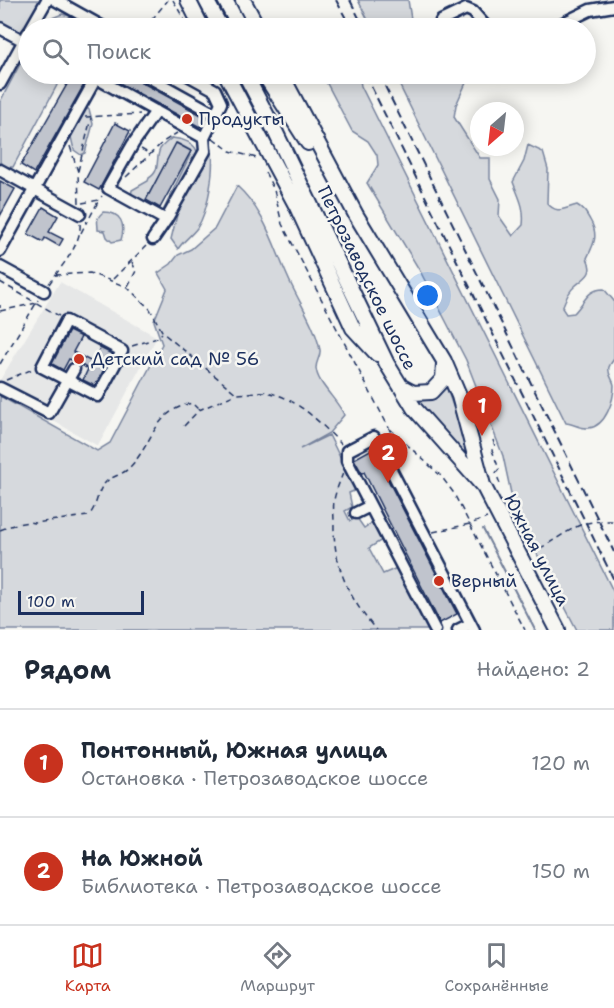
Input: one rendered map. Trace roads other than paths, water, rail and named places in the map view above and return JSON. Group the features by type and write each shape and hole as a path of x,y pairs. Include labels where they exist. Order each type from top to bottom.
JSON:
{"main road":[{"path":"188,0 197,18"},
{"path":"207,0 216,18"},
{"path":"225,0 235,18"},
{"path":"243,0 253,18"},
{"path":"231,84 297,207 353,328 387,364"},
{"name":"Петрозаводское шоссе","path":"250,84 387,364 414,408 490,489"},
{"path":"271,84 356,215"},
{"name":"Петрозаводское шоссе","path":"286,84 356,215 444,361 459,396 490,489"},
{"path":"399,383 413,393 431,392 443,379 444,361"},
{"name":"Южная улица","path":"490,489 558,630"}],"street":[{"path":"37,18 47,0"},
{"path":"55,0 87,18"},
{"path":"573,18 590,10 614,6"},
{"path":"447,18 466,9 478,18"},
{"path":"0,28 18,34"},
{"path":"0,84 18,51"},
{"path":"0,251 93,84"},
{"path":"105,84 153,115 205,135"},
{"path":"161,84 217,115"},
{"path":"178,93 182,84"},
{"path":"153,239 205,151 205,135 221,103 215,90 204,84"},
{"path":"153,115 133,144 108,188 166,220"},
{"path":"0,170 80,214"},
{"path":"0,267 44,291"},
{"path":"66,321 122,351 98,396 68,380 42,367 66,321"},
{"path":"0,387 49,413 74,369"},
{"path":"435,630 370,506 347,456 374,437 472,627 458,630"},
{"path":"356,513 370,506"}],"waterway":[{"path":"483,529 535,630"}],"railway":[{"path":"336,0 346,18"},
{"path":"350,0 359,18"},
{"path":"370,84 614,580"},
{"path":"384,84 614,552"}],"place":[{"name":"Продукты","path":"187,119"},
{"name":"Детский сад № 56","path":"79,359"},
{"name":"Понтонный, Южная улица","path":"482,436"},
{"name":"На Южной","path":"388,483"},
{"name":"Верный","path":"439,581"}]}
